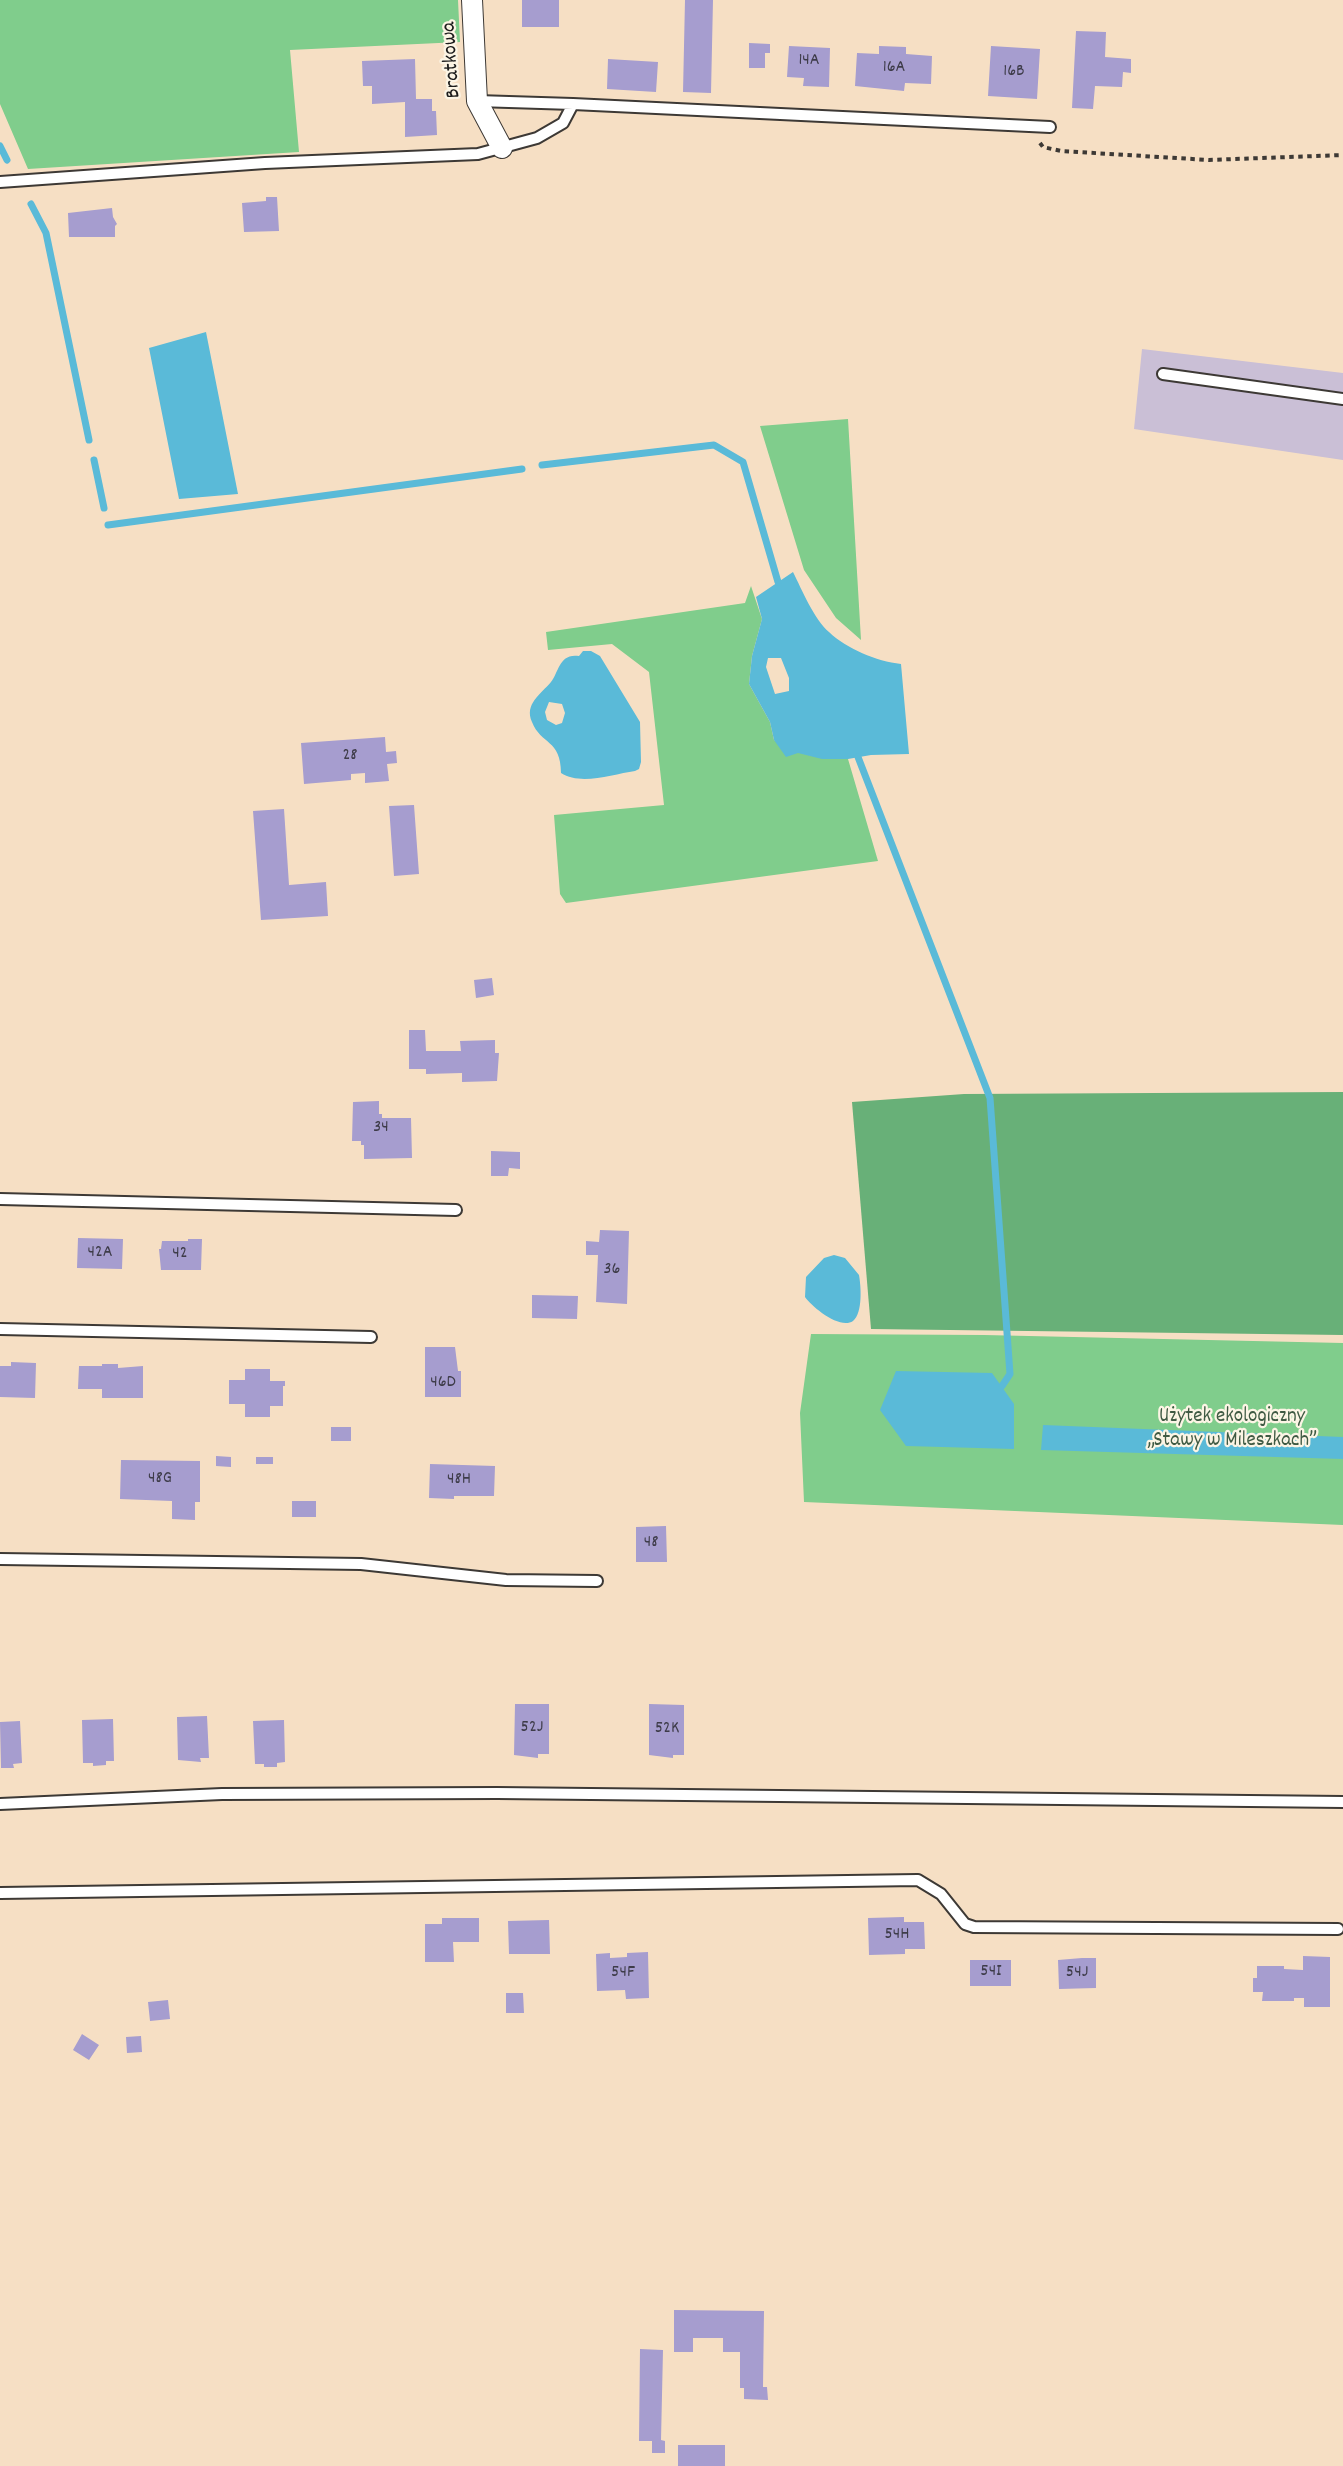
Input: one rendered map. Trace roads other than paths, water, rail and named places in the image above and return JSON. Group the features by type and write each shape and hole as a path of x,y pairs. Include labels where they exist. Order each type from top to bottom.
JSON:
{"street":[{"name":"Bratkowa","path":"472,0 477,101 502,148"}],"lane":[{"path":"477,101 1050,127"},
{"path":"0,182 265,163 478,154 537,138 563,123 573,104"},
{"path":"1162,374 1343,399"},
{"path":"0,1199 456,1210"},
{"path":"0,1329 371,1337"},
{"path":"0,1559 361,1563 506,1580 597,1581"},
{"path":"0,1803 222,1794 473,1793 1343,1802"},
{"path":"0,1893 918,1880 941,1894 965,1923 974,1927 1338,1929"}],"water":[{"path":"206,332 238,494 179,499 149,348"},
{"path":"793,572 813,612 836,638 862,653 901,664 909,754 822,759 798,753 786,757 774,740 770,722 749,684 752,656 762,619 756,597","holes":["768,658 781,658 789,678 789,691 775,694 766,667"]},
{"path":"583,651 591,651 600,656 640,722 641,762 639,769 597,778 569,777 561,773 558,754 540,735 532,722 530,710 532,705 551,682 560,664 567,657 579,656","holes":["549,702 562,704 565,713 562,723 556,725 547,720 545,712"]},
{"path":"834,1255 845,1258 859,1275 860,1306 853,1321 847,1323 827,1316 805,1297 806,1277 824,1258"},
{"path":"896,1371 992,1373 1014,1404 1014,1449 906,1446 880,1410"},
{"path":"1043,1425 1343,1437 1343,1459 1041,1450"}],"waterway":[{"path":"0,146 7,160"},
{"path":"31,204 46,233 89,440"},
{"path":"542,465 714,445 743,462 778,582"},
{"path":"94,460 104,508"},
{"path":"108,525 522,469"},
{"path":"858,757 990,1098 1010,1374 1002,1386"}],"park label":[{"name":"Użytek ekologiczny „Stawy w Mileszkach”","path":"1232,1430"}]}
